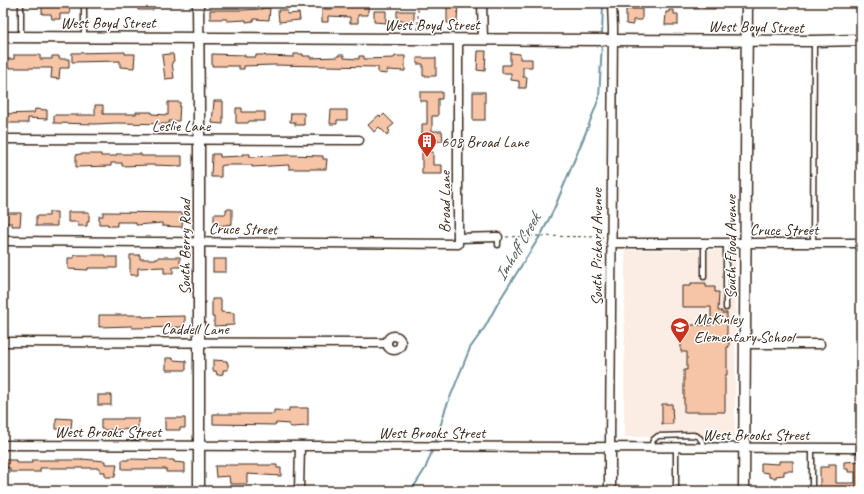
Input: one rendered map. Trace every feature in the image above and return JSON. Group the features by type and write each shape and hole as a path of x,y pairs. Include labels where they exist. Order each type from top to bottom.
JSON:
{"street":[{"name":"South Berry Road","path":"198,3 199,491"},
{"path":"482,3 483,39"},
{"name":"South Pickard Avenue","path":"610,491 612,3"},
{"name":"South Flood Avenue","path":"744,491 747,3"},
{"name":"West Boyd Street","path":"3,37 458,40 861,40"},
{"name":"Broad Lane","path":"458,40 458,241"},
{"name":"Leslie Lane","path":"3,139 359,140"},
{"name":"Cruce Street","path":"611,240 704,243 861,244"},
{"name":"Cruce Street","path":"3,241 498,241"},
{"name":"Caddell Lane","path":"3,342 387,343"},
{"path":"745,344 820,344"},
{"name":"West Brooks Street","path":"3,445 861,448"},
{"path":"299,491 300,446"}],"lane":[{"path":"21,3 21,37"},
{"path":"84,3 84,37"},
{"path":"813,243 814,41"},
{"path":"704,243 704,277"},
{"path":"726,243 726,308"},
{"path":"651,447 653,440 658,436 696,435 700,438 704,448"},
{"path":"676,447 676,491"},
{"path":"812,448 812,491"}],"path":[{"path":"418,3 418,32"},
{"path":"498,241 535,236 611,240"}],"shaded area":[{"name":"McKinley Elementary School","path":"625,250 736,250 735,437 624,437"}],"building":[{"path":"42,3 69,3 70,14 60,14 60,19 52,19 51,14 42,14"},
{"path":"138,3 154,3 154,8 153,10 138,10"},
{"path":"368,3 368,15 358,15 358,23 350,23 350,17 328,16 328,22 322,22 322,9 334,9 334,4"},
{"path":"447,3 458,3 457,23 447,23"},
{"path":"694,3 715,3 715,9 694,9"},
{"path":"270,8 269,20 254,19 254,21 246,22 246,20 227,21 227,19 210,19 210,10 242,10"},
{"path":"626,9 642,9 642,20 633,20 633,25 626,24"},
{"path":"278,10 287,10 287,14 299,13 300,20 279,22"},
{"path":"669,10 674,10 674,14 678,14 678,25 665,25 666,12 669,12"},
{"path":"374,11 386,11 386,23 374,22"},
{"path":"397,11 414,11 414,21 397,21"},
{"path":"478,51 486,51 485,71 477,70"},
{"path":"125,52 125,54 135,54 134,68 120,67 120,61 72,62 72,53"},
{"path":"510,53 520,54 520,59 532,59 532,67 523,67 523,77 527,77 526,88 519,88 519,81 511,80 511,73 502,73 502,65 510,65"},
{"path":"173,54 174,61 172,62 174,78 165,79 162,55"},
{"path":"212,54 245,55 245,57 265,55 294,57 294,54 303,54 303,56 310,56 310,58 338,57 338,55 344,55 344,58 359,59 359,56 364,56 364,59 405,56 405,71 387,70 387,74 378,73 378,67 274,65 244,66 244,69 239,69 239,66 212,66"},
{"path":"14,55 40,55 40,59 52,59 52,56 59,56 59,59 69,59 69,68 60,68 59,79 51,78 52,68 3,68 3,59 14,59"},
{"path":"417,58 436,58 436,76 423,76 423,64 417,64"},
{"path":"420,92 442,92 442,99 438,99 438,116 432,116 432,131 442,131 443,141 422,142 422,124 427,124 427,101 420,101"},
{"path":"473,92 485,92 485,120 473,120"},
{"path":"214,101 223,101 223,124 212,123"},
{"path":"168,102 180,102 179,121 169,121 169,124 54,123 54,115 95,115 95,105 103,105 103,114 136,114 136,112 152,112 152,114 168,115"},
{"path":"236,108 242,108 242,112 265,112 265,121 236,123"},
{"path":"35,109 47,110 47,119 28,118 28,123 3,123 3,114 34,113"},
{"path":"331,110 347,110 347,120 337,120 337,124 330,124"},
{"path":"291,113 304,113 304,125 295,125 295,122 290,122"},
{"path":"384,114 394,124 388,129 390,131 387,135 379,127 374,132 368,125 379,115 381,117"},
{"name":"608 Broad Lane","path":"422,152 433,152 433,165 442,165 442,174 422,174"},
{"path":"101,154 101,156 116,156 116,154 141,154 141,156 182,156 182,166 122,166 122,163 111,163 111,166 76,167 76,155"},
{"path":"212,154 220,154 220,157 242,156 242,154 250,154 250,157 289,155 323,156 323,159 327,159 326,169 289,169 289,165 252,167 252,165 225,165 221,166 221,177 211,177"},
{"path":"226,209 232,209 232,224 219,226 219,224 214,224 214,214 226,214"},
{"path":"49,212 57,212 57,226 36,226 36,216 49,216"},
{"path":"68,212 89,212 89,222 87,222 87,226 78,226 78,222 68,222"},
{"path":"103,212 183,213 182,227 162,226 162,223 136,225 134,222 117,222 117,226 108,226 108,224 99,224 99,216 103,216"},
{"path":"3,213 21,213 20,226 12,226 12,223 3,223"},
{"path":"74,255 106,255 106,257 117,257 117,268 88,268 88,270 68,269 68,258 74,258"},
{"path":"130,255 140,255 140,259 180,257 180,267 173,267 173,273 164,273 164,267 138,268 138,275 130,275"},
{"path":"213,259 226,259 226,272 213,272"},
{"path":"691,283 706,283 706,287 715,287 715,292 719,292 718,311 727,313 727,341 729,342 729,347 727,347 727,375 725,375 725,412 684,412 684,370 687,370 687,352 681,352 681,334 687,334 687,325 711,325 711,307 682,307 682,286 691,286"},
{"path":"212,299 221,299 221,312 234,313 234,325 214,326 214,317 212,317"},
{"path":"99,315 142,315 142,317 185,316 185,327 99,327"},
{"path":"166,358 186,361 186,370 166,370"},
{"path":"213,360 227,361 228,370 223,370 223,374 217,375 216,371 213,371"},
{"path":"98,395 111,395 111,405 98,405"},
{"path":"662,404 672,404 673,424 662,424"},
{"path":"289,408 308,408 308,426 292,427 289,426 289,424 276,423 276,425 213,424 213,414 274,414 274,410 289,411"},
{"path":"56,418 72,419 71,428 68,428 68,430 56,429"},
{"path":"138,418 138,429 101,429 101,419"},
{"path":"165,418 185,418 185,428 180,428 180,430 165,430"},
{"path":"82,459 105,461 105,464 117,464 115,477 105,477 105,472 100,472 100,468 40,468 40,472 10,472 10,468 3,468 3,460 16,460 16,463 32,463 32,460"},
{"path":"122,460 174,460 174,462 185,463 185,472 166,472 166,469 122,469"},
{"path":"779,461 793,461 793,471 784,471 784,475 776,476 776,478 769,477 769,473 761,472 761,463 779,464"},
{"path":"861,461 861,491 820,491 820,467 829,467 829,464 836,464 836,483 855,483 855,472 848,472 848,469 844,469 844,462"},
{"path":"277,465 277,468 281,468 281,476 247,474 247,484 230,484 229,476 216,477 215,466"}],"waterway":[{"name":"Imhoff Creek","path":"602,36 603,3"},
{"name":"Imhoff Creek","path":"435,445 445,410 470,348 485,327 499,301 542,233 554,209 586,132 599,98 602,42"},
{"name":"Imhoff Creek","path":"411,491 425,469 433,449"}],"place":[{"name":"608 Broad Lane","path":"427,158"},
{"name":"McKinley Elementary School","path":"680,344"}]}
